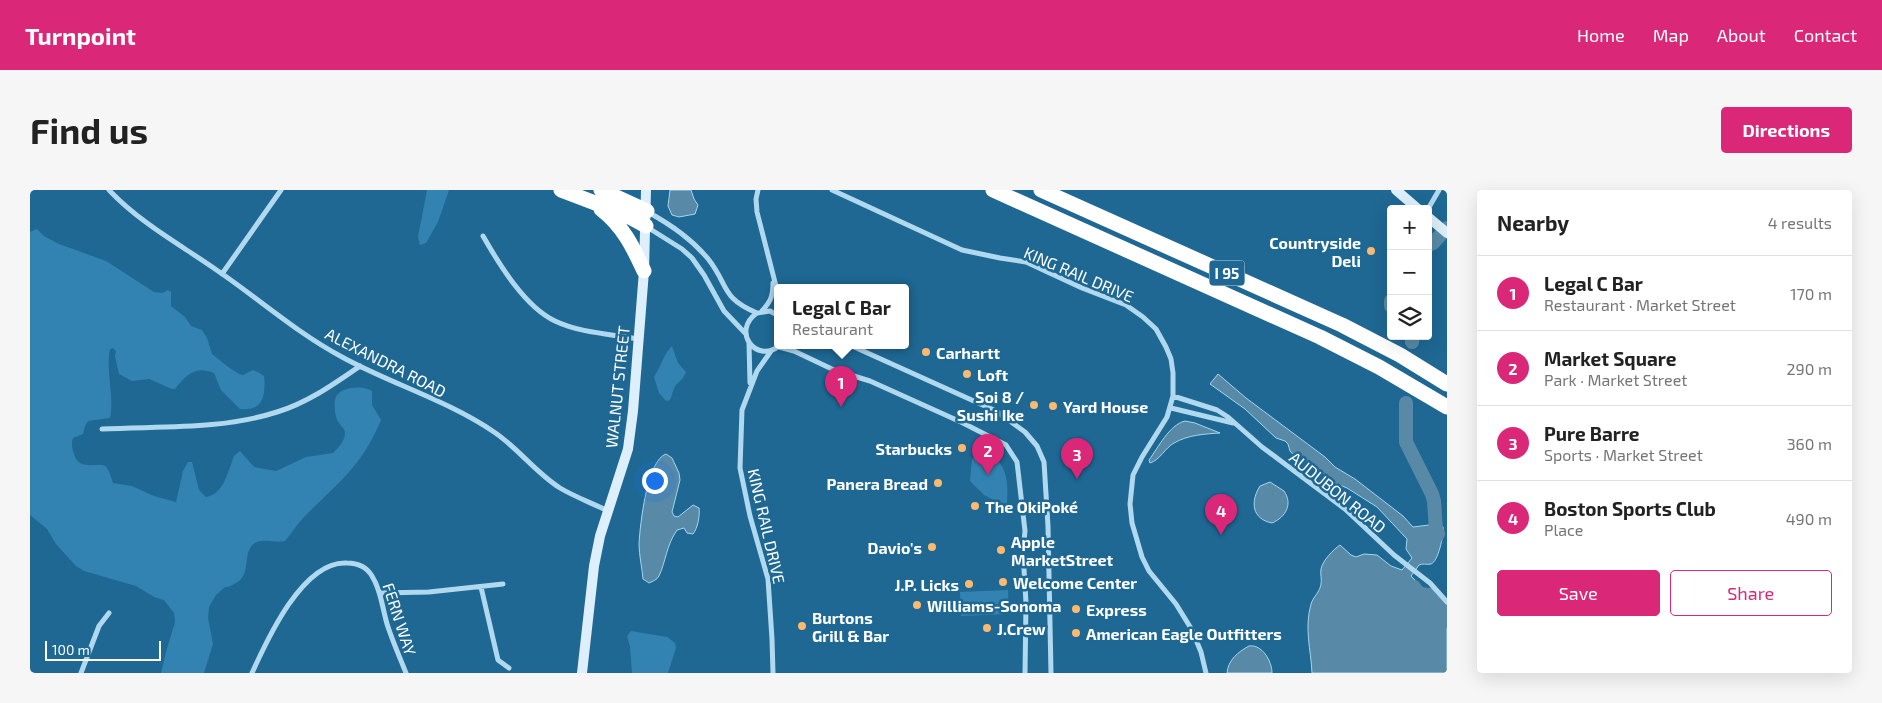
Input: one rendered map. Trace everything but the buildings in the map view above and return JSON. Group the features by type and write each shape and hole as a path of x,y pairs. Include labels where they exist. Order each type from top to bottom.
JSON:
{"highway":[{"path":"561,190 594,204 647,219"},
{"path":"600,190 647,219"},
{"name":"I 95","path":"992,190 1357,355 1447,407"},
{"name":"I 95","path":"1042,190 1342,325 1400,355 1447,384"},
{"path":"594,204 610,216 622,229 632,244 644,271"},
{"path":"1357,355 1447,419"}],"main road":[{"name":"WALNUT STREET","path":"582,673 594,566 600,536 628,449 633,411 644,271 647,219 646,190"},
{"path":"1396,190 1413,205"},
{"path":"1432,220 1447,233"}],"street":[{"name":"ALEXANDRA ROAD","path":"109,190 168,238 222,274 296,328 341,357 453,409 495,432 560,488 608,511"},
{"path":"222,274 281,190"},
{"path":"758,190 756,212 775,284"},
{"name":"KING RAIL DRIVE","path":"832,190 962,250 1026,262 1082,288 1114,300 1135,311 1156,329 1166,347 1173,373 1173,396 1167,417 1133,475 1130,504 1132,523 1142,557 1149,571 1176,604 1192,630 1201,652 1206,673"},
{"path":"1430,205 1439,190"},
{"path":"647,219 672,226 688,239 709,261 728,294 740,306 759,312 774,314"},
{"path":"647,219 692,258 724,311 745,333 749,343 757,350 771,351"},
{"path":"483,236 496,259 526,298 540,312 553,321 567,326 638,339"},
{"path":"745,333 747,324 752,316 771,301 773,295 773,275"},
{"name":"KING RAIL DRIVE","path":"749,343 750,386"},
{"name":"KING RAIL DRIVE","path":"772,673 768,579 750,516 740,468 742,410 757,371 774,349"},
{"path":"790,349 834,370 870,380 1006,445 1017,462 1025,531 1023,552 1026,603 1026,673"},
{"path":"859,349 996,411 1026,432 1037,446 1044,462 1048,526 1051,673"},
{"path":"102,429 238,422 278,412 328,389 360,366"},
{"name":"AUDUBON ROAD","path":"1173,396 1216,410 1234,423 1274,457 1344,509 1394,555 1435,587 1447,602"},
{"name":"AUDUBON ROAD","path":"1171,408 1234,423"},
{"name":"FERN WAY","path":"252,673 267,638 290,602 316,573 337,562 359,564 371,574 381,593 387,625 406,673"},
{"path":"381,593 429,592 481,588 503,584"},
{"path":"481,588 486,617 498,660 509,668"},
{"path":"81,673 99,626 109,613"}],"shaded area":[{"path":"427,190 449,190 438,222 426,243 420,245 418,237"},
{"path":"670,190 691,190 698,205 695,214 679,217 672,215 668,206"},
{"path":"37,229 44,236 59,244 106,261 154,292 162,293 168,290 171,292 171,306 185,317 191,326 202,330 207,338 212,354 239,374 243,375 253,370 264,376 264,390 261,401 254,408 240,409 221,390 214,373 201,370 196,371 183,379 175,389 149,379 132,381 119,374 115,356 116,351 113,348 110,349 110,418 88,421 83,434 73,438 72,444 77,460 85,465 104,466 107,468 113,483 132,486 154,496 176,502 183,471 188,462 192,462 199,490 206,497 212,495 221,487 234,456 240,451 254,467 276,471 306,457 333,453 343,442 345,436 344,429 336,415 335,400 337,395 345,389 351,388 363,388 372,391 372,405 381,420 366,450 357,462 339,483 302,519 285,541 260,541 252,546 247,556 246,569 241,579 231,586 225,587 216,595 209,607 208,618 213,644 204,673 161,673 175,622 174,613 164,600 154,597 136,586 84,571 76,566 56,544 47,529 30,515 30,232"},
{"path":"672,346 678,363 686,372 675,386 670,400 666,401 659,393 654,377"},
{"path":"1218,374 1246,398 1325,457 1335,467 1355,479 1403,516 1413,527 1437,524 1443,527 1438,554 1434,562 1419,565 1411,576 1417,586 1424,589 1447,616 1447,673 1312,673 1308,630 1309,613 1312,601 1320,587 1321,569 1326,559 1340,545 1351,555 1356,557 1364,554 1377,555 1391,566 1402,570 1412,558 1406,549 1407,539 1377,507 1347,488 1337,484 1312,466 1297,459 1285,441 1276,438 1245,409 1210,384"},
{"path":"1185,421 1220,433 1196,435 1179,440 1150,463 1149,460 1169,432 1179,423"},
{"path":"978,453 991,453 1001,465 1007,484 1007,507 984,495 970,481 972,459"},
{"path":"666,454 672,458 680,480 672,512 674,516 678,517 693,505 699,508 699,518 693,534 687,533 684,528 677,530 659,576 649,583 643,579 640,557 641,523 649,480 659,459"},
{"path":"1270,482 1284,491 1288,501 1287,510 1272,523 1260,518 1254,504 1260,486"},
{"path":"1008,590 1009,614 961,616 960,592"},
{"path":"631,631 667,637 675,643 676,648 668,673 632,673 627,636"},
{"path":"1249,646 1262,650 1270,663 1272,673 1227,673 1229,664 1234,657"}],"waterway":[{"path":"1432,243 1447,228"},
{"path":"1406,403 1406,442 1432,494 1436,531 1438,534 1434,539"},
{"path":"1414,587 1419,593 1433,595 1436,598 1442,607 1447,621"}],"place":[{"name":"Countryside Deli","path":"1371,251"},
{"name":"Carhartt","path":"926,352"},
{"name":"Loft","path":"967,374"},
{"name":"Soi 8 / Sushi Ike","path":"1034,405"},
{"name":"Yard House","path":"1053,406"},
{"name":"Legal C Bar","path":"841,407"},
{"name":"Starbucks","path":"962,448"},
{"name":"Market Square","path":"988,475"},
{"name":"Pure Barre","path":"1077,479"},
{"name":"Panera Bread","path":"938,483"},
{"name":"The OkiPoké","path":"975,506"},
{"name":"Boston Sports Club","path":"1221,535"},
{"name":"Davio's","path":"932,547"},
{"name":"Apple MarketStreet","path":"1001,550"},
{"name":"Welcome Center","path":"1003,582"},
{"name":"J.P. Licks","path":"969,584"},
{"name":"Williams-Sonoma","path":"917,605"},
{"name":"Express","path":"1076,609"},
{"name":"Burtons Grill & Bar","path":"802,626"},
{"name":"J.Crew","path":"987,628"},
{"name":"American Eagle Outfitters","path":"1076,633"}]}
